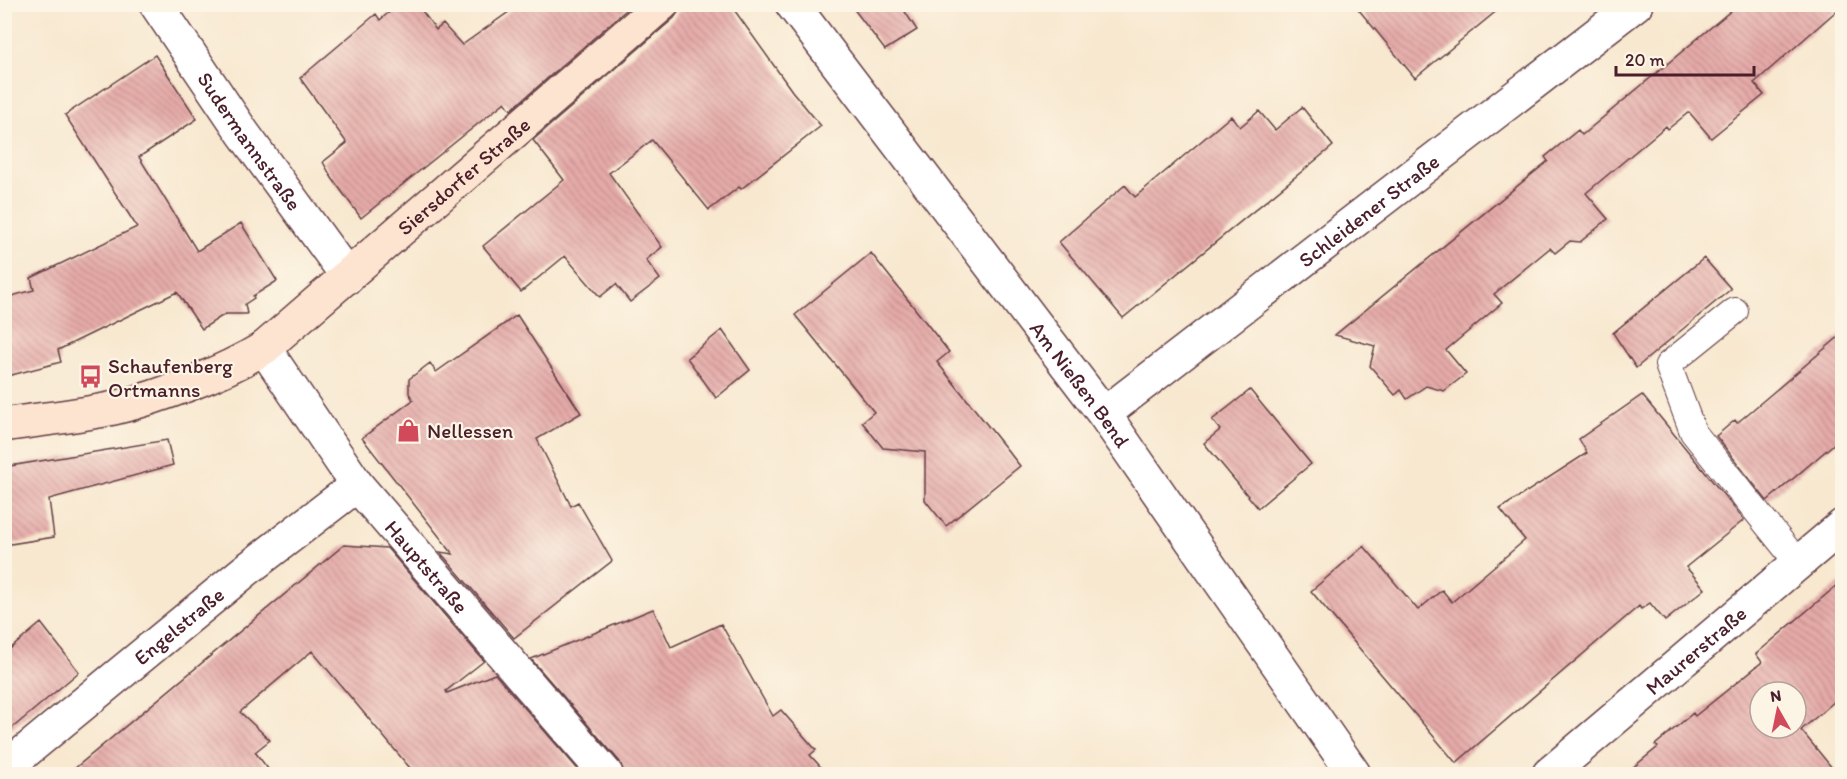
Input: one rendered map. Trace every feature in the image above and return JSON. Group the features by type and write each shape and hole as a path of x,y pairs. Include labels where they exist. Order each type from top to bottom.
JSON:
{"street":[{"name":"Sudermannstraße","path":"156,4 243,133 348,277"},
{"name":"Siersdorfer Straße","path":"4,425 115,407 192,383 264,348 663,4"},
{"name":"Am Nießen Bend","path":"792,4 1104,414 1354,774"},
{"name":"Schleidener Straße","path":"1104,414 1635,4"},
{"name":"Hauptstraße","path":"264,348 357,485 606,774"},
{"name":"Engelstraße","path":"4,769 245,571 357,485"},
{"name":"Maurerstraße","path":"1549,774 1842,526"}],"lane":[{"path":"1735,311 1668,365 1693,432 1798,563"}],"building":[{"path":"399,4 417,4 436,30 443,24 462,45 520,4 633,4 511,110 505,102 361,218 323,162 347,143 300,78 376,14 380,20"},
{"path":"680,4 730,4 792,91 821,126 741,189 739,187 709,210 652,140 609,173 662,247 646,260 660,279 630,302 616,284 600,297 565,256 521,292 483,246 564,180 533,140 674,18 679,11"},
{"path":"850,4 900,4 917,30 885,50"},
{"path":"1354,4 1505,4 1415,78"},
{"path":"1739,4 1842,4 1842,6 1754,83 1764,95 1711,138 1689,112 1668,129 1666,126 1586,193 1608,219 1580,242 1570,241 1555,253 1550,248 1494,294 1502,303 1446,350 1466,374 1444,391 1426,386 1407,399 1401,390 1395,395 1370,366 1375,346 1335,335 1548,161 1545,157 1578,130 1582,135"},
{"path":"155,55 197,119 139,157 197,251 241,223 277,281 253,296 254,298 245,304 247,314 225,314 202,329 177,292 58,350 61,362 4,377 4,298 34,290 31,278 137,227 65,115"},
{"path":"1302,107 1333,146 1123,318 1059,242 1125,185 1135,197 1231,116 1240,127 1259,111 1275,130"},
{"path":"871,253 949,352 937,362 1020,466 946,526 925,500 925,452 883,448 862,422 874,412 795,315"},
{"path":"1704,258 1731,289 1636,368 1613,333"},
{"path":"517,315 581,413 537,439 571,506 578,502 612,561 514,638 440,552 453,554 362,438 413,400 409,393 409,379 430,363 436,372"},
{"path":"722,330 750,370 716,398 687,358"},
{"path":"1842,334 1842,437 1767,501 1716,436 1735,420 1737,423"},
{"path":"1250,390 1311,464 1258,508 1204,443 1220,430 1212,420"},
{"path":"1642,395 1744,520 1686,567 1705,589 1665,621 1650,603 1641,609 1639,606 1456,763 1311,591 1364,546 1418,610 1442,590 1452,602 1525,540 1500,509 1587,453 1579,439"},
{"path":"167,440 173,465 49,499 54,537 4,545 4,467"},
{"path":"344,545 387,548 484,661 446,691 447,693 495,674 582,774 415,774 312,651 240,712 270,740 255,752 272,774 68,774"},
{"path":"1842,581 1842,695 1808,724 1808,680 1748,680 1748,740 1808,739 1837,774 1625,774 1658,747 1655,745 1693,713 1695,716 1762,662 1756,654"},
{"path":"653,609 671,647 721,624 773,716 781,710 816,750 810,755 827,774 624,774 620,762 531,659"},
{"path":"41,623 79,672 4,735 4,654"}],"place":[{"name":"Schaufenberg Ortmanns","path":"90,377"},
{"name":"Nellessen","path":"409,430"}]}
